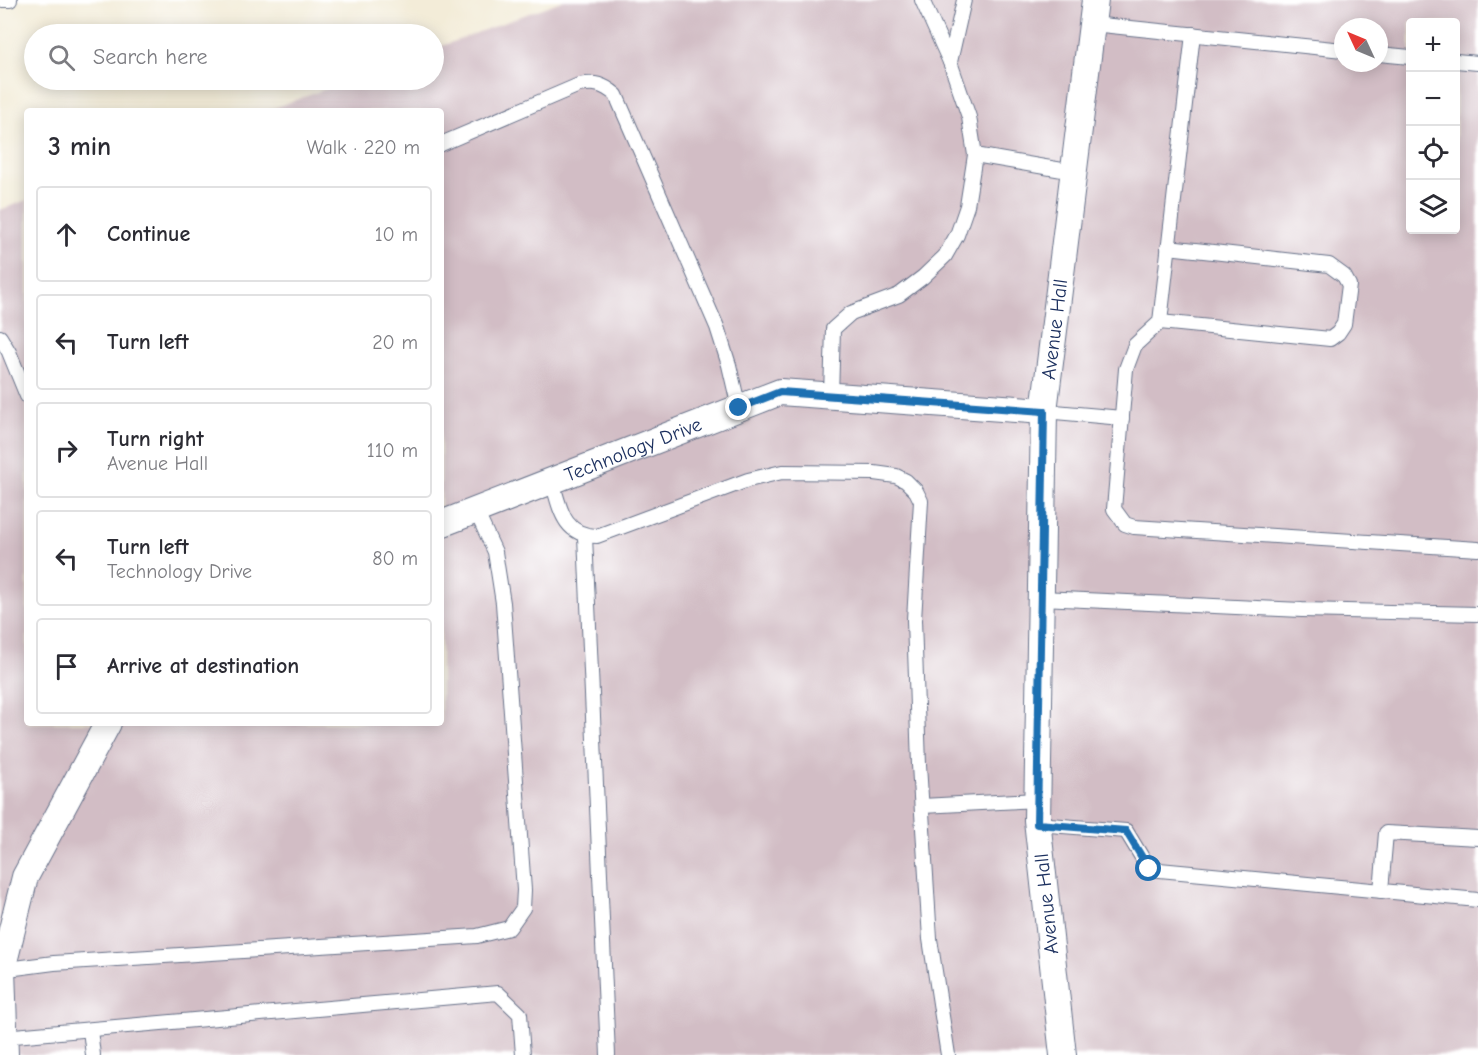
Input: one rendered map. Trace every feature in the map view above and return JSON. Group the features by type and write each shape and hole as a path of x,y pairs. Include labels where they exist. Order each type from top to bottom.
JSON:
{"street":[{"name":"Avenue Hall","path":"1063,1055 1037,812 1044,411 1094,12"},
{"name":"Technology Drive","path":"444,523 780,392 1044,411"},
{"path":"4,1046 1,970 25,877 106,726"}],"lane":[{"path":"0,0 10,0"},
{"path":"831,395 833,329 851,313 898,295 923,277 945,256 957,235 967,206 975,155 969,117 950,62 922,0"},
{"path":"950,62 964,0"},
{"path":"1094,12 1192,34 1334,49"},
{"path":"1192,34 1160,322 1135,345 1126,369 1114,509 1125,524 1134,527 1478,549"},
{"path":"1388,55 1406,57"},
{"path":"1460,61 1478,63"},
{"path":"444,143 579,85 593,83 605,86 616,95 717,327 739,408"},
{"path":"975,155 1074,172"},
{"path":"1160,322 1330,339 1344,324 1349,285 1344,276 1329,265 1168,247"},
{"path":"0,337 9,352 24,389"},
{"path":"1044,411 1122,418"},
{"path":"552,481 562,515 574,531 585,536 597,536 748,480 782,472 874,473 896,476 906,481 916,491 921,501 914,620 922,806 930,939 948,1055"},
{"path":"1,970 54,963 477,936 509,928 523,908 524,890 503,603 495,552 476,511"},
{"path":"585,536 608,1055"},
{"path":"1041,598 1302,610 1478,614"},
{"path":"922,806 1037,812 1126,831 1149,869 1478,900"},
{"path":"1381,891 1386,833 1478,837"},
{"path":"4,1046 90,1030 498,993 520,1014 523,1055"},
{"path":"90,1030 93,1055"}],"shaded area":[{"path":"564,0 1478,0 1478,1055 0,1055 0,210 24,201 24,726 444,726 444,108 274,108 323,90 444,90 444,45"}],"route":[{"path":"739,408 780,392 1044,411 1037,824 1126,831 1149,869"}]}
